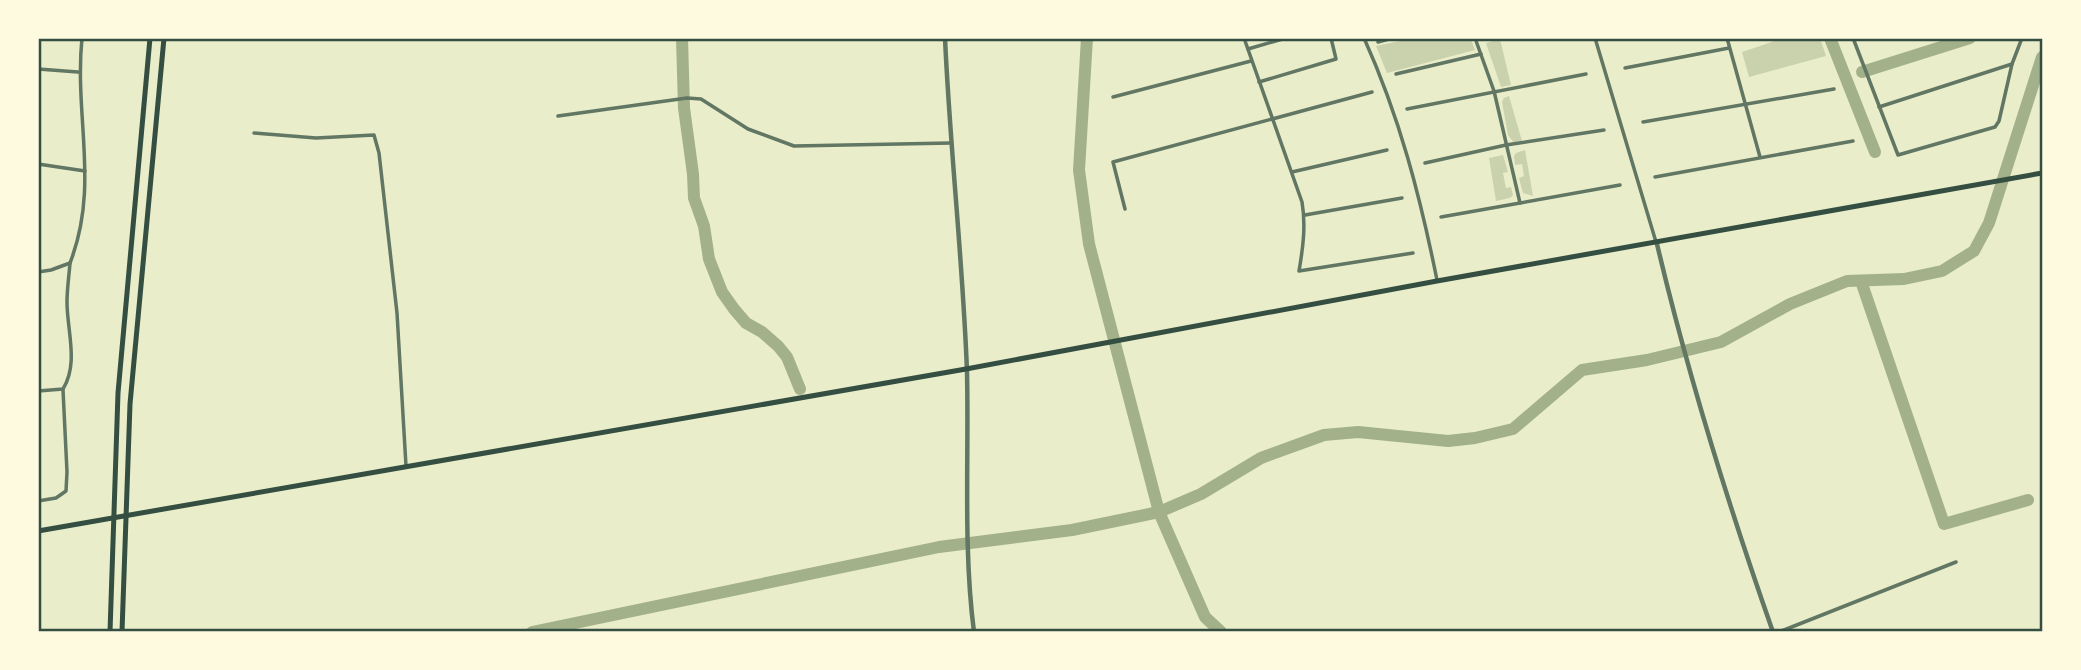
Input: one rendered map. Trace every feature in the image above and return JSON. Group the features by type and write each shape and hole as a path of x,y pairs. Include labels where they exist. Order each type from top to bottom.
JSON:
{"main road":[{"path":"110,632 118,393 150,38"},
{"path":"122,632 130,404 164,38"},
{"path":"38,531 967,369 1437,281 1657,244 2042,173"}],"street":[{"path":"38,500 56,498 65,491 67,472 63,389 68,381 71,363 67,303 70,263 80,238 85,208 85,144 79,72 82,38"},
{"path":"945,38 967,369 969,528 974,632"},
{"path":"1244,38 1305,215 1304,246 1299,271 1413,253"},
{"path":"1248,49 1286,38"},
{"path":"1259,82 1336,59 1331,38"},
{"path":"1364,38 1394,108 1409,157 1437,281"},
{"path":"1378,42 1393,38"},
{"path":"1475,38 1494,91 1520,203"},
{"path":"1595,38 1657,244 1689,371 1747,561 1773,632"},
{"path":"1727,38 1760,158"},
{"path":"1862,38 1854,40 1898,155 1995,127 2003,109 2012,64 2022,38"},
{"path":"1625,68 1729,48"},
{"path":"1396,75 1481,54"},
{"path":"1113,97 1251,61"},
{"path":"1879,107 2012,64"},
{"path":"38,69 79,72"},
{"path":"1407,109 1586,74"},
{"path":"1643,122 1834,89"},
{"path":"1125,209 1113,162 1372,92"},
{"path":"558,116 687,98 701,99 748,129 794,146 951,143"},
{"path":"1425,163 1506,145 1604,130"},
{"path":"254,133 316,138 374,135 379,153 397,313 406,468"},
{"path":"1655,177 1853,141"},
{"path":"1292,172 1387,150"},
{"path":"38,164 85,171"},
{"path":"1441,217 1620,185"},
{"path":"1305,215 1402,198"},
{"path":"38,272 70,263"},
{"path":"38,391 63,389"},
{"path":"1779,632 1956,562"}],"green space":[{"path":"1820,38 1826,56 1749,77 1742,52 1781,39"},
{"path":"1410,39 1471,39 1475,50 1387,73 1376,46"},
{"path":"1500,39 1511,85 1501,87 1486,43"},
{"path":"1509,96 1522,141 1514,143 1508,135 1502,102"},
{"path":"1525,150 1533,196 1523,193 1519,178 1524,176 1522,164 1515,165 1516,153"},
{"path":"1503,155 1508,172 1503,173 1506,188 1511,187 1513,195 1496,201 1489,158"}],"waterway":[{"path":"682,38 684,108 694,198 704,226 709,259 722,292 746,323 762,332 787,357 800,389"},
{"path":"1087,38 1079,170 1089,244 1159,512 1205,617 1221,632"},
{"path":"1830,38 1875,152"},
{"path":"1862,72 1970,38"},
{"path":"532,632 939,547 1072,530 1159,512 1201,494 1261,458 1324,435 1358,432 1448,441 1513,429 1582,370 1647,360 1721,342 1790,304 1847,281 1904,279 1942,271 1974,251 1989,223 2042,57"},
{"path":"1861,281 1944,524 2028,500"}]}
